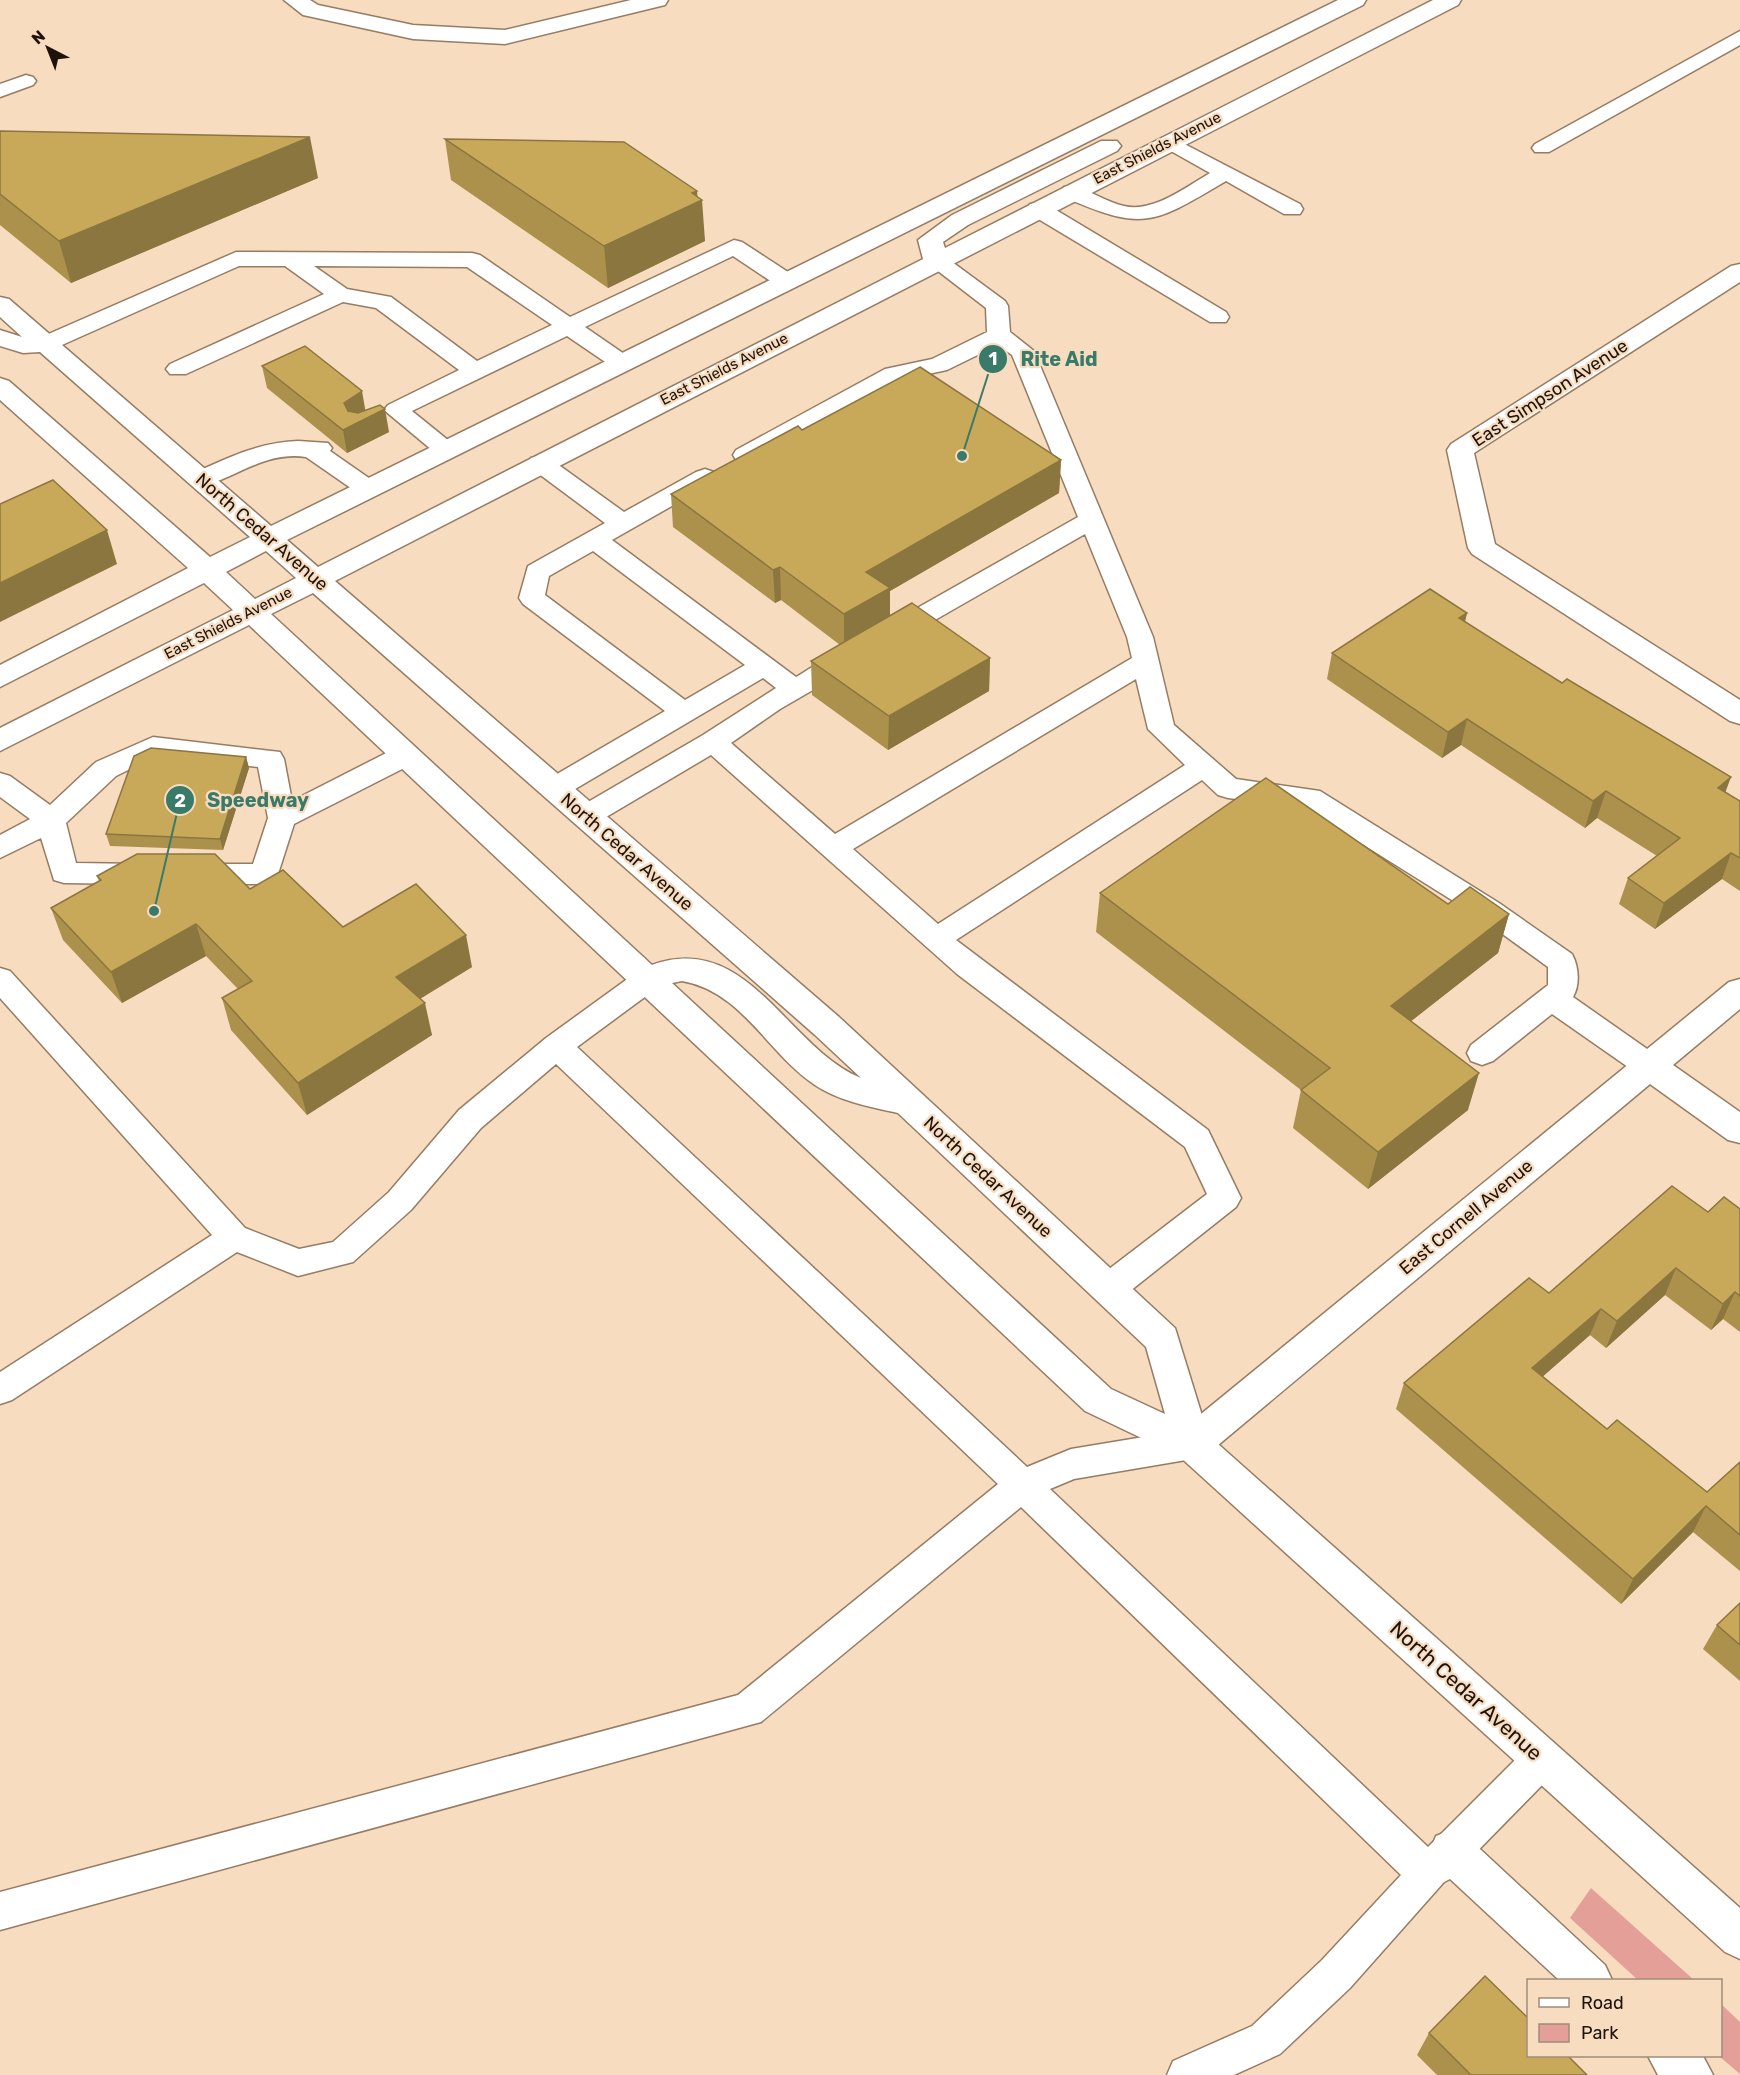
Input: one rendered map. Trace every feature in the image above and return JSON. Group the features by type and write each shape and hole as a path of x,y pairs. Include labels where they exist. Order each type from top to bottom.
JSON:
{"main road":[{"path":"296,0 311,10 412,32 505,38 657,0"},
{"path":"0,676 268,537 1355,0"},
{"name":"East Shields Avenue","path":"0,741 540,463 1450,0"},
{"path":"936,261 930,240 960,220 1060,172 1181,105 1202,75"},
{"name":"East Simpson Avenue","path":"1740,271 1460,450 1482,548 1740,714"},
{"name":"North Cedar Avenue","path":"0,304 827,1026 1162,1339 1192,1444"},
{"path":"0,338 23,345 45,344"},
{"name":"North Cedar Avenue","path":"0,386 207,570 1098,1400 1192,1444 1740,1937"},
{"path":"647,980 680,969 701,972 733,988 818,1070 860,1092 906,1101"},
{"name":"East Cornell Avenue","path":"1192,1444 1740,991"},
{"path":"1649,1066 1740,1130"},
{"path":"1439,1863 1589,1979"},
{"path":"1672,2057 1691,2075"}],"lane":[{"path":"1542,148 1740,37"},
{"path":"0,91 26,81"},
{"path":"1169,142 1292,209"},
{"path":"1072,192 1115,211 1132,214 1149,213 1225,173"},
{"path":"1038,209 1218,317"},
{"path":"446,450 387,414 734,247 786,281"},
{"path":"45,344 236,259 472,260 622,363"},
{"path":"291,260 340,295 383,302 475,371"},
{"path":"936,261 997,306 999,335"},
{"path":"178,369 340,295"},
{"path":"999,335 1023,351 1140,637 1161,729 1228,788 1310,798 1489,910 1562,962 1563,989 1482,1053"},
{"path":"685,713 532,598 537,572 595,540 622,522 893,374 939,365 999,335"},
{"path":"201,479 276,448 296,446 317,449 367,489"},
{"path":"540,463 622,522"},
{"path":"586,816 713,742 795,689 1092,520"},
{"path":"595,540 795,689"},
{"path":"833,848 1146,661"},
{"path":"555,788 763,666"},
{"path":"713,742 967,966 1197,1139 1226,1198 1108,1289"},
{"path":"0,783 51,820 64,873 264,874 282,818 270,759 153,746 106,769 51,820 0,848"},
{"path":"282,818 406,755"},
{"path":"936,939 1203,766"},
{"path":"0,980 234,1237 298,1263 342,1253 400,1201 470,1119 557,1046 647,980"},
{"path":"1552,998 1649,1066"},
{"path":"557,1046 1022,1485 1439,1863"},
{"path":"0,1390 234,1237"},
{"path":"0,1911 748,1710 1022,1485 1071,1464 1192,1444"},
{"path":"1186,2075 1266,2040 1336,1974 1439,1863 1542,1758"}],"green space":[{"path":"1591,1888 1693,1979 1637,1979 1570,1918"},
{"path":"1722,2005 1740,2022 1740,2074 1720,2057 1722,2057"}],"building":[{"path":"0,131 310,137 59,241 0,194"},
{"path":"445,139 624,142 697,191 692,193 702,200 604,246"},
{"path":"305,346 362,391 344,403 348,411 358,413 380,405 385,409 343,430 262,366"},
{"path":"920,367 1061,460 866,572 890,588 844,614 780,567 773,570 671,494 798,426 802,430"},
{"path":"53,480 107,530 0,583 0,504"},
{"path":"1430,589 1467,613 1459,618 1562,683 1567,679 1731,777 1718,788 1740,801 1740,858 1731,853 1664,903 1628,878 1680,838 1606,791 1593,801 1467,719 1448,732 1332,653"},
{"path":"912,603 990,658 889,716 811,661"},
{"path":"151,748 246,757 220,839 106,834 134,756"},
{"path":"1266,778 1448,904 1470,887 1509,914 1391,1006 1479,1073 1378,1152 1301,1090 1330,1068 1100,893"},
{"path":"137,854 215,854 250,889 283,870 343,927 416,884 466,935 396,977 425,1003 298,1083 222,998 252,981 196,924 111,972 51,908 101,880 97,876"},
{"path":"1672,1186 1708,1212 1724,1197 1740,1209 1740,1296 1735,1292 1723,1304 1676,1268 1617,1321 1601,1309 1532,1368 1607,1429 1617,1420 1707,1492 1740,1462 1740,1535 1706,1506 1633,1579 1404,1383 1529,1278 1549,1293"},
{"path":"1740,1603 1740,1645 1717,1625"},
{"path":"1485,1976 1527,2017 1527,2057 1569,2057 1587,2075 1471,2075 1429,2033"}],"place":[{"name":"Rite Aid","path":"962,456"},
{"name":"Speedway","path":"154,911"}]}
